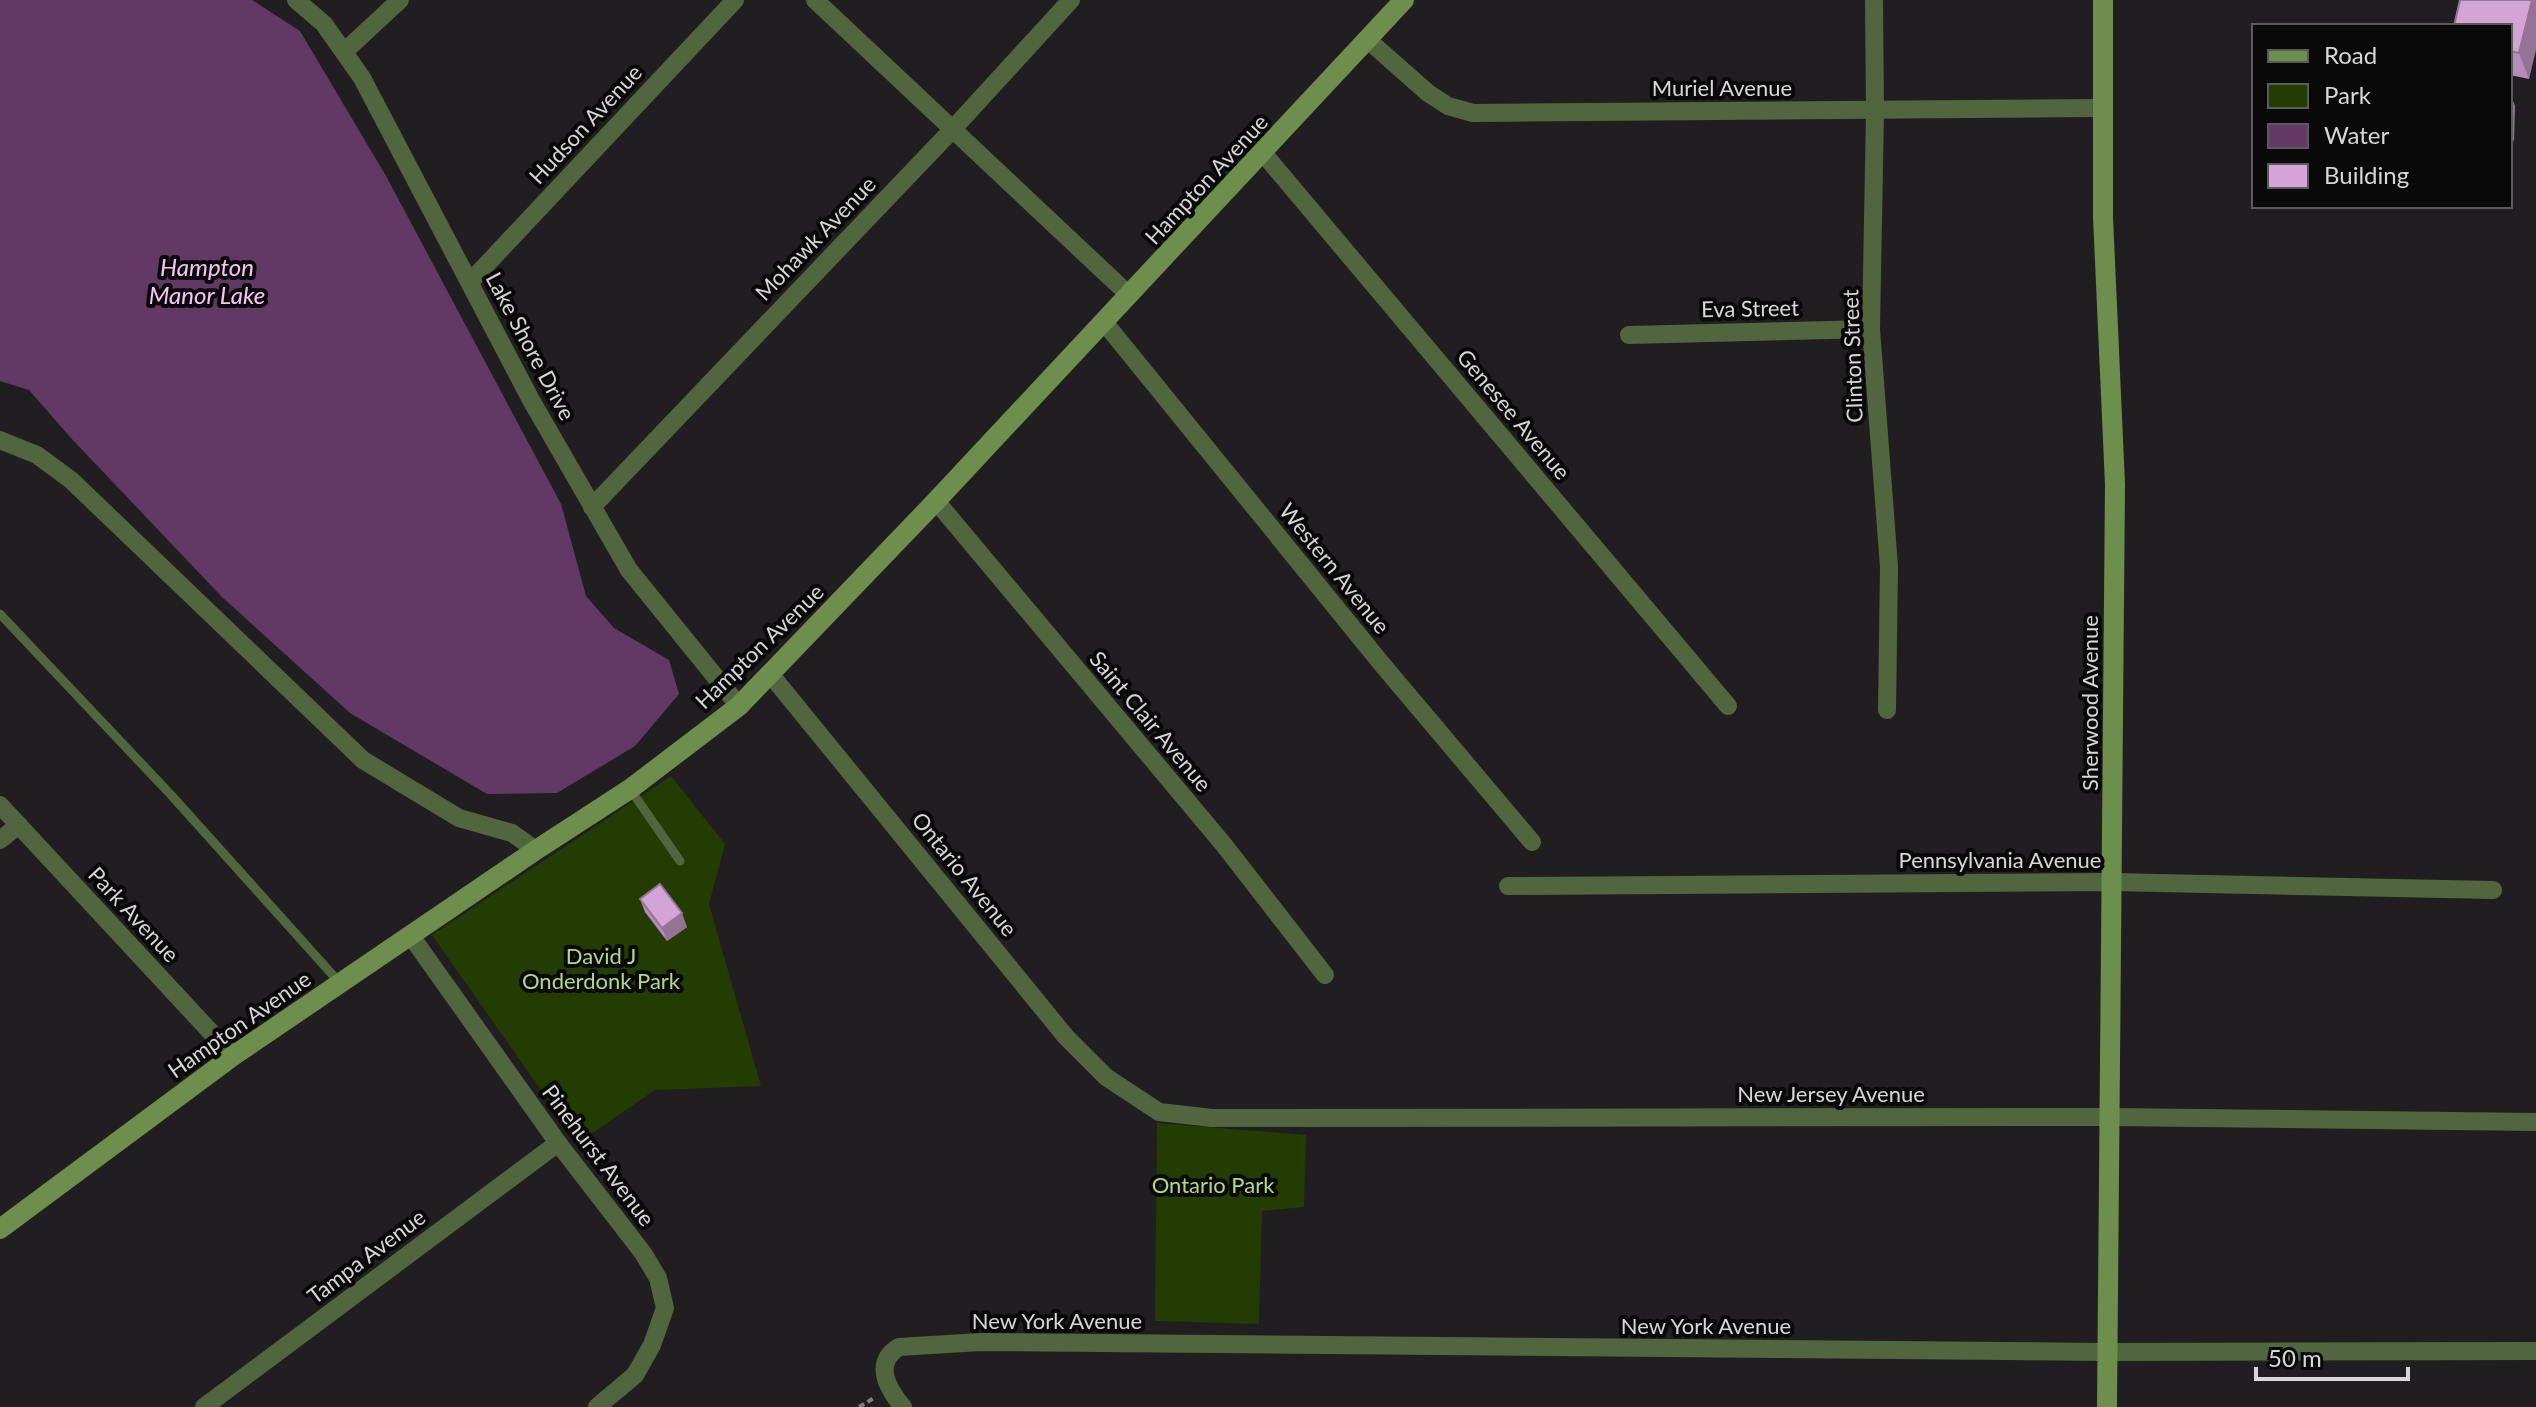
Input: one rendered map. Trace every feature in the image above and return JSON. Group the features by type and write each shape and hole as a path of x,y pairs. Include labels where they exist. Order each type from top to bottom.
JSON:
{"street":[{"name":"Lake Shore Drive","path":"296,0 324,24 345,51 471,281 531,400 629,570 739,706"},
{"path":"345,51 400,0"},
{"name":"Hudson Avenue","path":"471,281 735,0"},
{"path":"815,0 1129,295"},
{"name":"Mohawk Avenue","path":"592,507 952,130 1071,0"},
{"name":"Hampton Avenue","path":"0,1229 233,1056 630,789 739,706 936,501 1404,0"},
{"name":"Clinton Street","path":"1874,0 1871,329 1889,567 1887,710"},
{"name":"Sherwood Avenue","path":"2103,0 2103,217 2115,484 2107,1407"},
{"name":"Muriel Avenue","path":"1368,40 1428,93 1448,106 1473,113 2101,108"},
{"name":"Genesee Avenue","path":"1263,153 1728,706"},
{"name":"Western Avenue","path":"1104,322 1381,663 1532,842"},
{"name":"Eva Street","path":"1629,335 1871,329"},
{"path":"0,440 37,455 71,480 363,760 459,818 512,833 536,850"},
{"name":"Saint Clair Avenue","path":"936,501 1224,845 1325,975"},
{"name":"Ontario Avenue","path":"771,675 1066,1037 1106,1077 1130,1095"},
{"name":"Park Avenue","path":"0,805 233,1056"},
{"path":"0,840 19,825"},
{"name":"Pennsylvania Avenue","path":"1508,886 2112,882 2493,890"},
{"name":"Pinehurst Avenue","path":"411,936 558,1143 643,1253 658,1278 665,1308 652,1345 635,1375 597,1407"},
{"name":"New Jersey Avenue","path":"1130,1095 1159,1112 1212,1118 2110,1117 2536,1122"},
{"name":"Tampa Avenue","path":"204,1407 558,1143"},
{"name":"New York Avenue","path":"903,1407 885,1381 883,1364 890,1352 899,1347 980,1342 2106,1352 2536,1351"}],"lane":[{"path":"0,614 172,796 339,982"},
{"path":"630,789 680,861"}],"green space":[{"name":"David J Onderdonk Park","path":"671,776 725,844 709,904 761,1086 655,1090 578,1143 432,935"},
{"name":"Ontario Park","path":"1157,1123 1306,1135 1304,1207 1262,1211 1259,1324 1155,1321"}],"water":[{"name":"Hampton Manor Lake","path":"0,0 252,0 300,31 386,176 561,504 586,596 614,628 669,660 679,694 635,746 557,793 487,794 350,713 222,597 29,390 0,381"}],"building":[{"path":"2460,0 2532,0 2519,53 2512,51 2512,24 2454,24"},
{"path":"660,884 682,913 662,928 640,899"}]}
